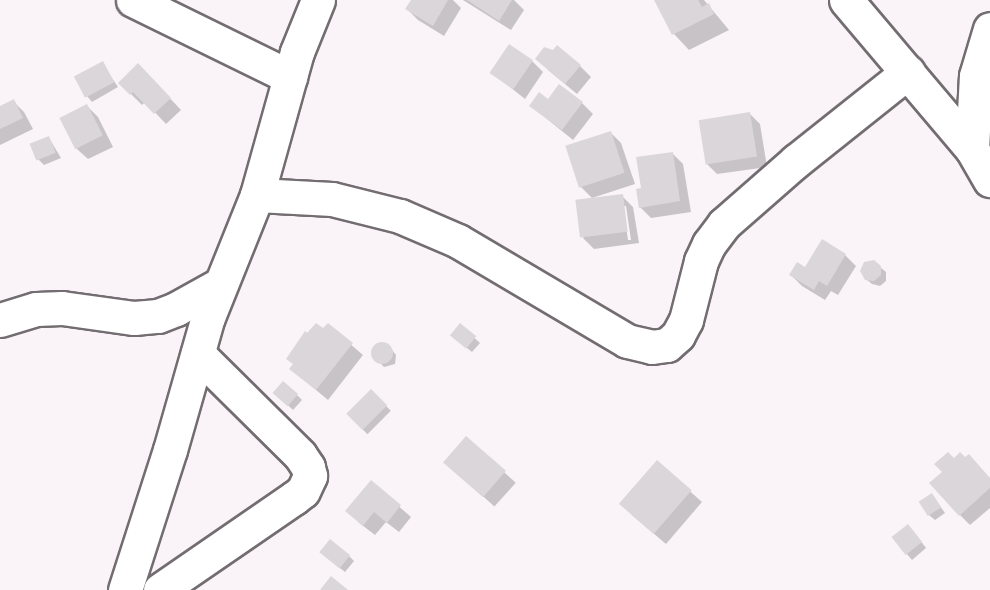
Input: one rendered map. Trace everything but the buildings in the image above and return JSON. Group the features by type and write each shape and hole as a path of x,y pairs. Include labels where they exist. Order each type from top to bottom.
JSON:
{"street":[{"path":"133,0 290,77"},
{"path":"125,590 219,285 257,195 297,52 318,0"},
{"path":"846,0 972,149 990,180"},
{"path":"972,149 976,76 990,29"},
{"path":"257,195 332,199 400,216 458,241 627,340 652,347 667,345 678,335 686,320 701,261 709,244 724,224 796,161 908,72"},
{"path":"0,320 36,309 62,308 134,318 158,316 176,309 219,285"},
{"path":"160,590 294,498 303,490 310,477 308,467 300,455 198,354"}]}
